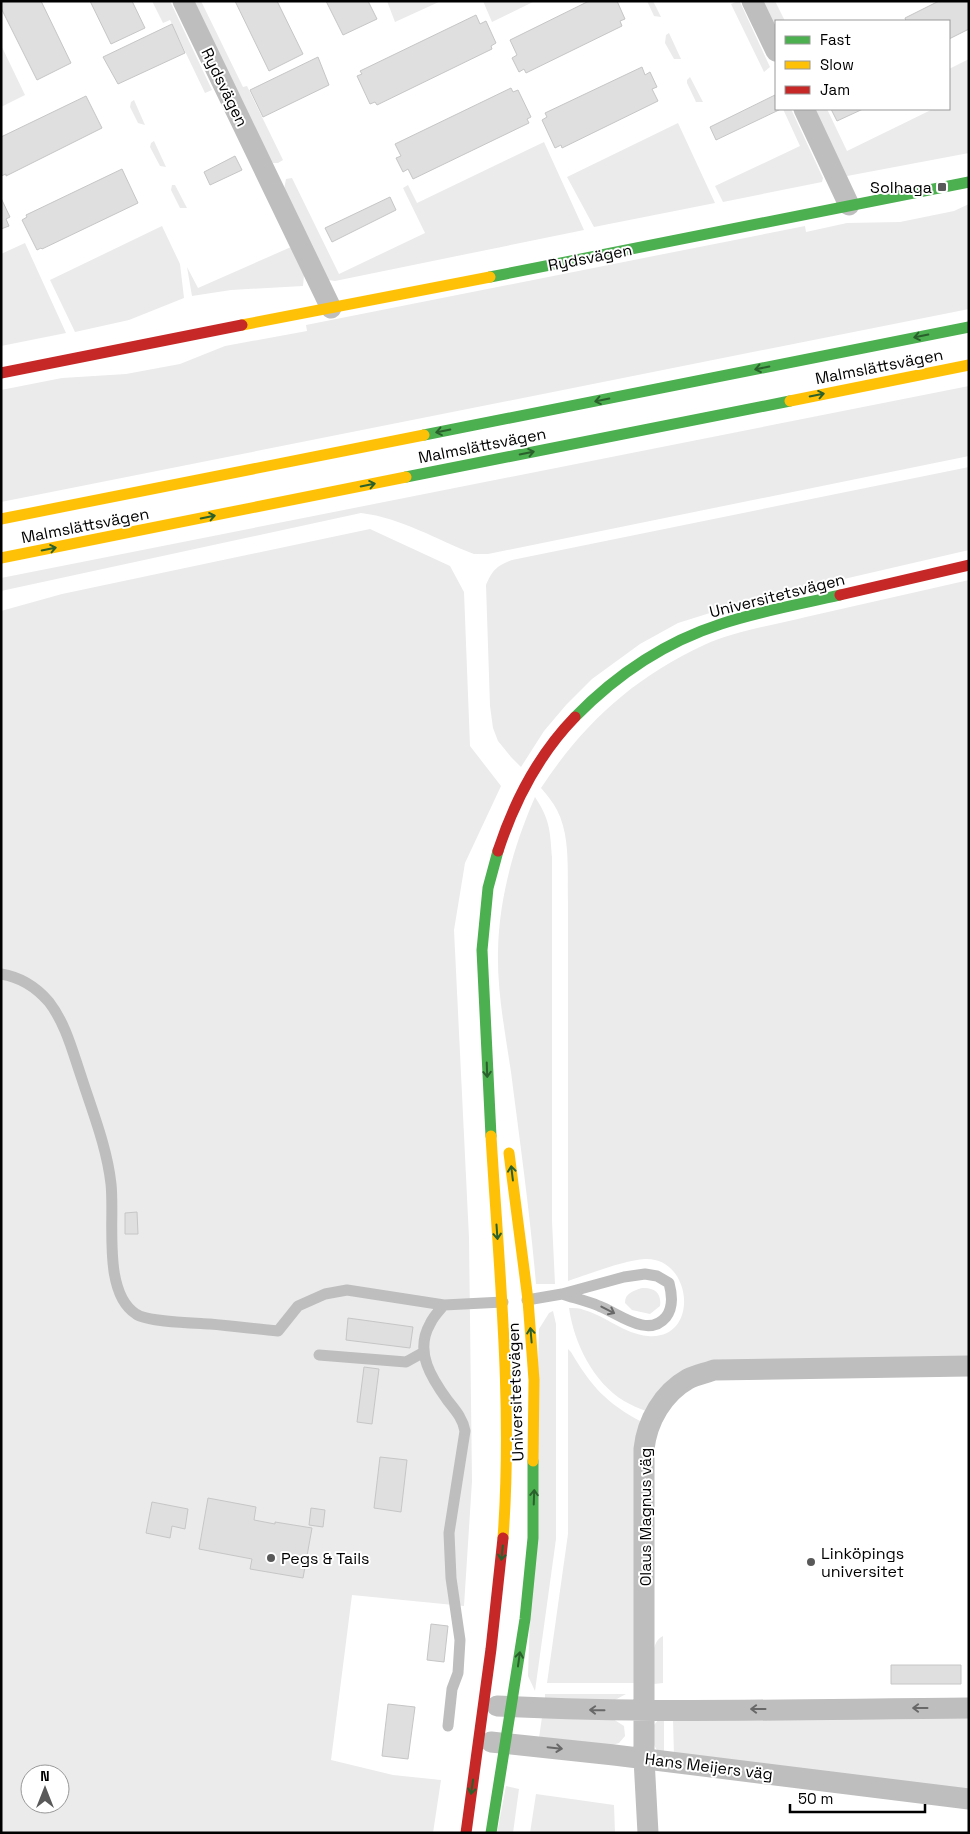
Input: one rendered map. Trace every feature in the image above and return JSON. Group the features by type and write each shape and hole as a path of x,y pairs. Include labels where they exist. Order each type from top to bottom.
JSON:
{"main road":[{"name":"Rydsvägen","path":"1,373 969,182"},
{"name":"Malmslättsvägen","path":"1,519 969,327"},
{"name":"Malmslättsvägen","path":"1,558 969,365"},
{"name":"Universitetsvägen","path":"491,1833 525,1619 532,1538 534,1380 515,1301 487,1077 482,951 488,886 504,836 530,778 545,754 568,724 617,678 648,658 679,640 722,623 969,565"},
{"name":"Universitetsvägen","path":"482,951 500,1085"},
{"name":"Universitetsvägen","path":"466,1833 503,1538 507,1472 506,1382 515,1301 508,1143"}],"street":[{"name":"Rydsvägen","path":"183,1 331,308"},
{"path":"752,1 775,49"},
{"path":"804,110 848,205"},
{"name":"Olaus Magnus väg","path":"648,1833 644,1759 645,1437 651,1420 660,1404 688,1379 714,1370 969,1366"},
{"path":"483,1705 645,1711 969,1708"},
{"name":"Hans Meijers väg","path":"478,1741 644,1759 969,1799"}],"lane":[{"path":"1,974 23,980 49,1002 60,1019 70,1044 108,1163 111,1186 114,1272 118,1290 124,1303 136,1315 161,1321 278,1331 298,1306 325,1294 347,1290 444,1305 515,1301 562,1294 624,1277 645,1274 657,1276 669,1283 672,1305 669,1314 663,1321 654,1325 642,1325 630,1322 600,1306 562,1294"},
{"path":"444,1305 430,1324 425,1338 424,1352 427,1367 434,1382 463,1421 465,1431 449,1533 451,1578 460,1640 458,1673 452,1689 448,1726"},
{"path":"319,1355 406,1362 424,1352"}],"shaded area":[{"path":"152,1 170,1 212,90 205,93 170,20 163,23"},
{"path":"194,1 201,1 243,87 247,86 283,160 278,163 273,163 270,159"},
{"path":"387,1 441,1 395,22"},
{"path":"483,1 535,1 492,22"},
{"path":"647,1 653,1 661,17 654,16"},
{"path":"762,1 775,1 784,20 775,20 775,29"},
{"path":"740,2 770,67 764,72 731,4"},
{"path":"669,33 681,59 674,59 665,43 666,35"},
{"path":"1,45 25,95 1,107"},
{"path":"969,59 969,153 847,176 814,110 827,110 847,151 931,110 950,110 950,68"},
{"path":"690,77 703,102 696,102 687,83"},
{"path":"134,100 145,125 138,123 130,107 131,102"},
{"path":"783,110 791,110 823,178 822,182 723,202 715,186 800,146"},
{"path":"678,123 715,203 594,227 567,177"},
{"path":"154,141 166,167 160,166 150,147"},
{"path":"544,142 584,230 335,281 328,280 284,189 286,179 292,178 339,274 425,233 403,188 408,185 417,203"},
{"path":"172,185 175,185 187,208 180,208 171,190"},
{"path":"969,204 969,309 1,502 1,390 62,378 126,374 180,364 225,346 307,331 306,325 805,226 806,232 847,223 900,222 954,211"},
{"path":"162,226 180,264 184,298 129,320 75,332 50,280"},
{"path":"25,243 66,333 1,346 1,254"},
{"path":"291,247 304,275 303,286 231,290 192,296 187,267 198,288"},
{"path":"969,386 969,456 488,554 474,554 405,524 361,513 1,591 1,578"},
{"path":"969,467 969,550 745,602 678,623 640,644 592,679 544,731 521,767 498,741 493,728 490,706 486,585 493,572 503,564 512,560"},
{"path":"370,529 450,566 464,592 470,746 501,786 465,863 454,930 469,1238 472,1481 464,1606 352,1595 331,1760 393,1775 441,1780 433,1833 1,1833 1,611 62,594"},
{"path":"969,580 969,1357 706,1364 646,1411 643,1410 624,1401 613,1393 594,1372 580,1348 569,1308 581,1309 600,1316 631,1332 648,1336 665,1334 676,1326 683,1313 684,1299 681,1284 673,1271 661,1262 645,1259 617,1265 568,1281 567,855 564,832 557,810 541,788 574,743 612,705 654,672 704,645 754,629"},
{"path":"535,797 544,812 548,826 552,858 552,1221 555,1284 536,1284 525,1178 502,1011 498,966 501,911 509,872 520,834"},
{"path":"642,1288 653,1290 660,1298 660,1306 650,1314 632,1310 625,1303 628,1295"},
{"path":"553,1311 556,1324 556,1539 535,1691 528,1676 539,1329 549,1313"},
{"path":"568,1349 585,1375 600,1393 629,1415 642,1422 634,1683 547,1683 568,1534"},
{"path":"663,1636 663,1683 654,1684 655,1644"},
{"path":"545,1694 626,1694 613,1701 545,1698"},
{"path":"542,1717 613,1719 624,1726 625,1736 619,1743 612,1745 539,1738"},
{"path":"969,1717 969,1792 674,1756 673,1719"},
{"path":"664,1718 664,1754 657,1750 654,1745 654,1725 659,1719"},
{"path":"506,1786 519,1789 513,1833 497,1833"},
{"path":"536,1794 614,1805 615,1833 530,1833"}],"building":[{"path":"1,1 41,1 71,63 37,80 1,8"},
{"path":"90,1 132,1 145,28 111,44"},
{"path":"235,1 277,1 303,54 269,71"},
{"path":"326,1 368,1 377,19 343,35"},
{"path":"589,1 617,1 625,19 620,21 622,26 526,73 524,69 519,72 512,58 517,55 510,40"},
{"path":"939,1 969,1 969,29 950,38 950,20 906,20 905,18"},
{"path":"476,15 480,24 486,21 496,43 491,46 492,49 377,105 375,102 370,104 357,76 362,74 360,71"},
{"path":"172,24 185,53 118,84 103,57"},
{"path":"318,57 329,85 263,117 250,90"},
{"path":"642,67 645,75 650,72 657,87 652,89 658,101 562,148 561,145 555,148 542,120 547,117 545,113"},
{"path":"511,88 513,92 518,90 531,117 527,119 529,123 413,179 408,169 403,172 396,158 401,156 395,144"},
{"path":"775,95 775,110 779,110 716,140 710,127"},
{"path":"86,96 102,128 6,176 6,174 1,176 1,137"},
{"path":"832,110 861,110 837,121"},
{"path":"235,156 242,170 210,185 204,172"},
{"path":"122,169 138,203 37,250 22,220 27,217 26,215"},
{"path":"390,197 396,210 332,242 325,228"},
{"path":"1,198 10,217 6,219 9,226 1,229"},
{"path":"137,1212 138,1234 125,1234 125,1213"},
{"path":"348,1318 413,1327 410,1348 346,1340"},
{"path":"364,1367 379,1369 372,1424 357,1422"},
{"path":"380,1457 407,1460 401,1512 374,1508"},
{"path":"208,1498 256,1507 254,1520 312,1528 303,1578 250,1569 252,1559 199,1549"},
{"path":"152,1502 188,1509 185,1529 172,1526 170,1538 146,1533"},
{"path":"311,1508 325,1510 323,1527 309,1525"},
{"path":"431,1624 448,1626 444,1662 427,1660"},
{"path":"891,1665 961,1665 961,1684 891,1684"},
{"path":"388,1704 415,1707 408,1759 382,1756"}],"traffic: fast":[{"path":"490,277 969,182"},
{"path":"424,435 969,327"},
{"path":"406,477 790,401"},
{"path":"575,717 624,674 680,640 736,619 840,595"},
{"path":"491,1136 482,950 488,888 498,851"},
{"path":"491,1833 525,1619 533,1538 533,1461"}],"traffic: slow":[{"path":"242,325 490,277"},
{"path":"790,401 969,365"},
{"path":"1,519 424,435"},
{"path":"1,558 406,477"},
{"path":"491,1136 506,1387 506,1488 503,1538"},
{"path":"509,1153 528,1300 534,1380 533,1461"}],"traffic: jam":[{"path":"1,373 242,325"},
{"path":"840,595 969,565"},
{"path":"498,851 504,833 529,780 550,747 575,717"},
{"path":"466,1833 491,1649 503,1538"}],"place":[{"name":"Solhaga","path":"942,187"},
{"name":"Pegs & Tails","path":"271,1558"},
{"name":"Linköpings universitet","path":"811,1562"}]}
